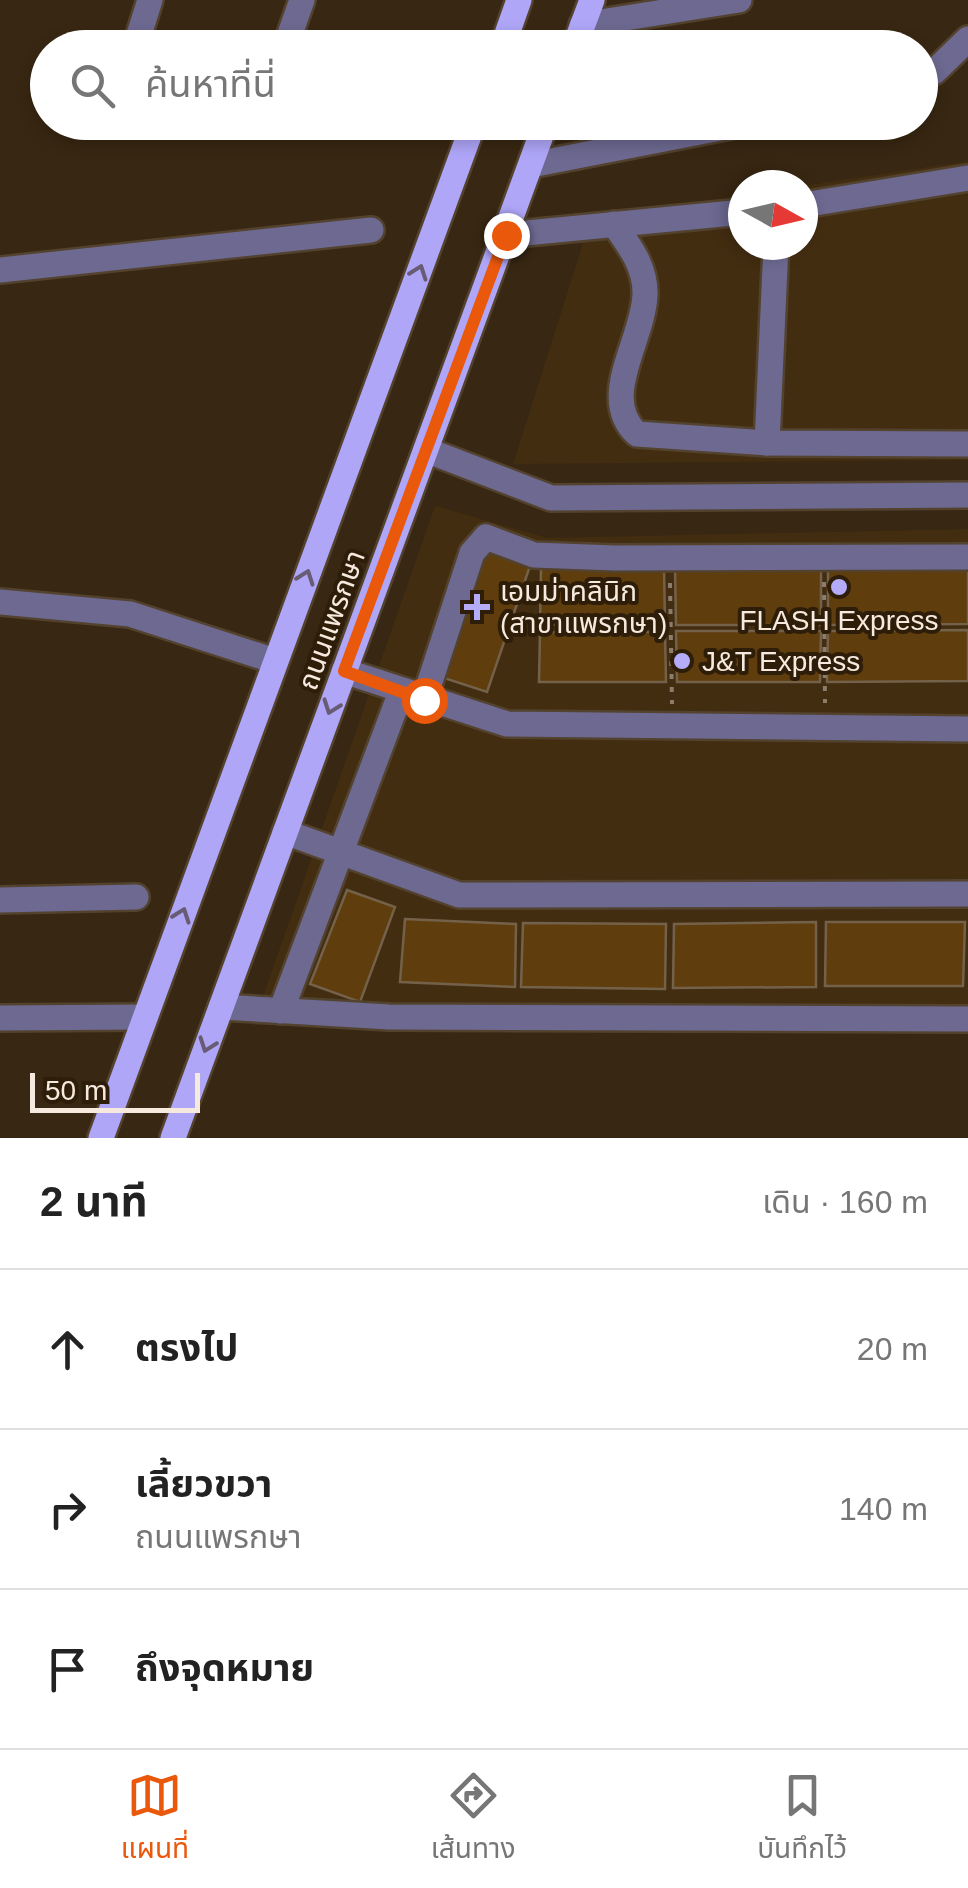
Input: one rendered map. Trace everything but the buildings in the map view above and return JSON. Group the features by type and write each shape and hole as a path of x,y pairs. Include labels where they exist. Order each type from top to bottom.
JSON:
{"main road":[{"path":"509,30 520,0"},
{"path":"580,30 592,0"},
{"name":"ถนนแพรกษา","path":"101,1138 467,140"},
{"name":"ถนนแพรกษา","path":"173,1138 540,140"}],"street":[{"path":"141,30 150,0"},
{"path":"291,30 302,0"},
{"path":"593,30 650,7 740,0"},
{"path":"938,68 968,39"},
{"path":"531,165 659,140"},
{"path":"818,203 968,178"},
{"path":"506,235 728,213"},
{"path":"614,224 636,254 646,292 619,396 622,420 638,434 768,443 968,444"},
{"path":"0,270 371,230"},
{"path":"768,443 775,260"},
{"path":"426,450 551,498 968,495"},
{"path":"282,1011 336,854 412,696 472,553 486,537 534,555 968,556"},
{"path":"0,602 130,614 276,661"},
{"path":"344,671 507,724 825,730 968,728"},
{"path":"284,832 336,854 459,895 968,894"},
{"path":"0,900 136,897"},
{"path":"221,1007 636,1020 968,1019"},
{"path":"0,1018 144,1017"}],"path":[{"path":"669,558 672,728"},
{"path":"824,558 825,730"}],"shaded area":[{"path":"968,161 968,460 513,464 591,218 728,197 728,260 818,260 818,184"},
{"path":"435,506 548,538 968,529 968,1029 253,1025"}],"place":[{"name":"FLASH Express","path":"839,587"},
{"name":"เอมม่าคลินิก (สาขาแพรกษา)","path":"477,607"},
{"name":"J&T Express","path":"682,661"}],"route":[{"path":"424,700 344,671 506,235"}]}
